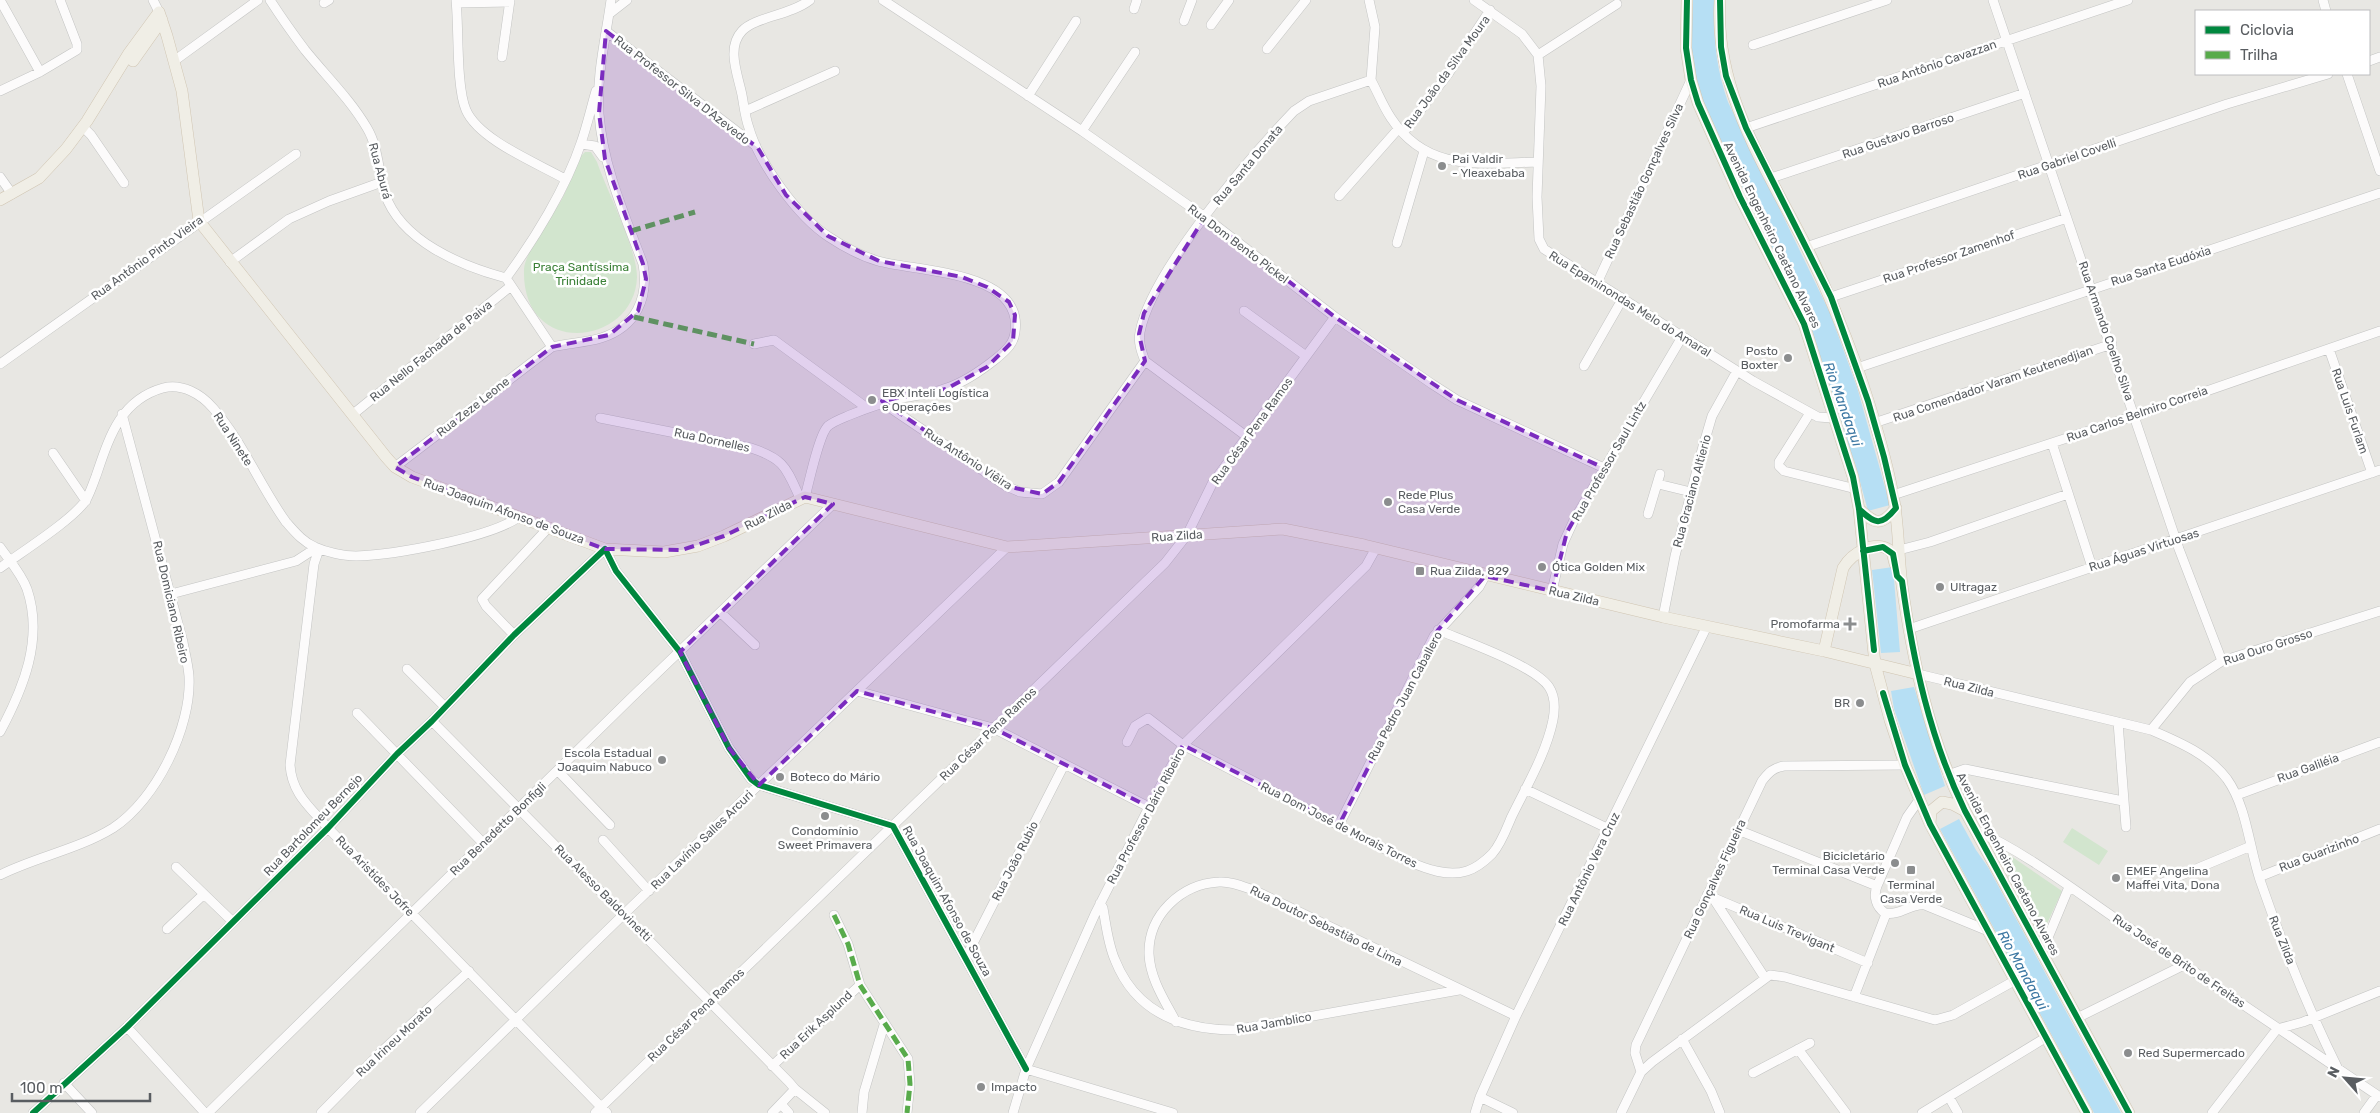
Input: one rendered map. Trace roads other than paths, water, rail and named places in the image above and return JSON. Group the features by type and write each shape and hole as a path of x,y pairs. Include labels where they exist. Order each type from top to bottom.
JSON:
{"main road":[{"name":"Avenida Engenheiro Caetano Alvares","path":"1687,0 1686,48 1691,80 1698,103 1722,158 1804,324 1832,418 1856,489 1876,664 1890,720 1905,765 1919,800 1986,930 2087,1113"},
{"name":"Avenida Engenheiro Caetano Alvares","path":"1720,0 1721,47 1726,76 1746,128 1831,297 1857,368 1874,424 1896,508 1902,582 1918,674 1948,775 1965,811 2128,1113"},
{"name":"Rua Joaquim Afonso de Souza","path":"160,16 174,61 183,100 199,221 352,415 396,467 412,477 605,549"},
{"path":"0,205 40,183 84,128 133,48 160,16"},
{"path":"0,200 47,170 84,128"},
{"name":"Rua Zilda","path":"605,549 664,552 698,546 724,536 802,498 1007,547 1283,529 1311,533 1664,618 1824,651 1918,674"},
{"path":"1859,509 1870,519 1880,522 1888,518 1896,508"},
{"path":"1824,651 1843,568 1849,559 1863,550 1877,547 1891,551 1898,576 1902,582"},
{"path":"1930,820 1931,810 1938,804 1945,802 1965,811"}],"street":[{"path":"0,0 40,72"},
{"path":"0,91 40,72 76,50 77,44 60,0"},
{"name":"Rua Joaquim Afonso de Souza","path":"153,0 160,16"},
{"path":"174,61 258,0"},
{"name":"Rua Aburá","path":"270,0 305,50 342,93 367,128 373,141 382,182 390,206 395,214 419,239 471,267 508,282"},
{"path":"600,78 581,144 565,179 508,282 552,348 609,335 629,322 638,311 642,302 646,280 643,264 605,159 599,113 600,78 611,0"},
{"path":"609,14 627,0"},
{"path":"802,498 826,428 830,424 866,408 946,389 987,367 1006,351 1013,341 1015,315 1009,302 987,286 939,271 879,261 842,245 816,227 798,210 786,195 758,148 749,128 734,51 741,32 748,26 786,13 810,0"},
{"name":"Rua Dom Bento Pickel","path":"883,0 1082,131 1205,217 1335,317 1457,400 1604,468"},
{"path":"1184,21 1192,0"},
{"path":"1211,25 1229,0"},
{"path":"1267,49 1306,0"},
{"path":"1368,0 1375,27 1371,80 1401,130 1424,151 1452,161 1471,163 1538,162"},
{"path":"1474,0 1522,34 1531,43 1538,55 1617,4"},
{"path":"1753,45 1887,0"},
{"name":"Rua Armando Coelho Silva","path":"1993,0 2112,344 2176,539 2222,661"},
{"name":"Rua Antônio Cavazzan","path":"1746,128 2128,0"},
{"path":"502,57 510,1 456,2 462,89 464,105 468,115 478,127 495,140 565,179"},
{"name":"Rua João da Silva Moura","path":"1339,196 1401,130 1448,74 1490,10"},
{"path":"1028,96 1076,21"},
{"name":"Rua Professor Silva D'Azevedo","path":"606,31 758,148"},
{"path":"1082,131 1135,52"},
{"name":"Rua Epaminondas Melo do Amaral","path":"1538,55 1541,86 1537,197 1541,243 1549,253 1737,371 1818,417 1832,418"},
{"path":"745,110 835,71"},
{"name":"Rua Gabriel Covelli","path":"1806,247 2227,104 2325,75"},
{"path":"2347,75 2380,171"},
{"name":"Rua Santa Donata","path":"1145,361 1139,346 1139,334 1144,314 1172,264 1205,217 1294,111 1309,101 1371,80"},
{"name":"Rua Sebastião Gonçalves Silva","path":"1598,282 1691,80"},
{"name":"Rua Gustavo Barroso","path":"1771,178 2025,93"},
{"path":"84,128 124,184"},
{"path":"581,144 594,146 605,159"},
{"path":"1397,243 1424,151"},
{"name":"Rua Antônio Pinto Vieira","path":"0,364 296,154"},
{"path":"0,177 12,194"},
{"path":"230,262 290,219 329,201 382,182"},
{"name":"Rua Santa Eudóxia","path":"1857,368 2380,193"},
{"name":"Rua Professor Zamenhof","path":"1831,297 2067,218"},
{"name":"Rua Nello Fachada de Paiva","path":"352,415 508,282"},
{"path":"1584,366 1623,298"},
{"path":"1244,311 1306,356"},
{"name":"Rua César Pena Ramos","path":"601,1111 710,1001 1165,563 1187,535 1212,484 1335,317"},
{"name":"Rua Carlos Belmiro Correia","path":"1893,494 2052,443 2380,331"},
{"name":"Rua Professor Saul Lintz","path":"1552,591 1567,532 1682,337"},
{"path":"754,344 760,344 770,339 774,340 866,408"},
{"name":"Rua Comendador Varam Keutenedjian","path":"1874,424 2112,344"},
{"name":"Rua Zeze Leone","path":"396,467 552,348"},
{"name":"Rua Luis Furlam","path":"2329,349 2376,471"},
{"path":"1145,361 1246,436"},
{"name":"Rua Antônio Viêira","path":"883,403 1006,486 1020,492 1042,494 1059,482 1145,361"},
{"name":"Rua Graciano Altierio","path":"1664,618 1675,556 1712,416 1737,371"},
{"name":"Rua Ninete","path":"0,568 71,515 86,501 109,437 122,414 140,398 152,391 167,387 180,387 198,393 213,407 229,429 286,522 298,535 318,548 354,556 383,554 474,535 506,526 519,517"},
{"path":"1810,413 1779,462 1779,466 1784,471 1856,489"},
{"name":"Rua Domiciano Ribeiro","path":"0,875 20,865 91,839 113,827 131,813 161,775 176,742 185,709 189,677 171,594 122,414"},
{"name":"Rua Dornelles","path":"600,418 751,448 770,454 787,470 802,498"},
{"path":"2052,443 2092,567"},
{"path":"53,453 86,501"},
{"name":"Rua Águas Virtuosas","path":"1909,629 2376,471"},
{"path":"1648,514 1659,479 1691,492"},
{"path":"1899,550 1930,542 2068,494"},
{"name":"Rua Benedetto Bonfigli","path":"207,1113 630,699 833,504"},
{"path":"514,635 486,606 482,599 549,527"},
{"path":"0,547 18,571 27,590 32,617 32,642 22,690 0,732"},
{"name":"Rua Lavínio Salles Arcuri","path":"420,1113 624,914 1007,547"},
{"path":"171,594 296,561 318,548"},
{"name":"Rua Aristides Jofre","path":"318,548 314,564 290,766 291,780 296,791 328,828 516,1019 601,1111"},
{"name":"Rua Professor Dário Ribeiro","path":"1013,1113 1026,1069 1100,903 1183,745 1366,566 1376,548"},
{"path":"605,549 616,571 680,652 729,748 758,786"},
{"name":"Rua Bartolomeu Bernejo","path":"33,1113 127,1027 328,828 396,754 432,721 514,635 605,549"},
{"name":"Rua Pedro Juan Caballero","path":"1339,826 1438,630 1480,587 1485,576"},
{"name":"Rua Ouro Grosso","path":"2152,730 2190,682 2222,661 2380,611"},
{"path":"721,613 754,645"},
{"name":"Rua Antônio Vera Cruz","path":"1475,1113 1480,1097 1516,1016 1708,626"},
{"name":"Rua Dom José de Morais Torres","path":"1127,742 1135,726 1148,718 1183,745 1422,867 1454,873 1467,871 1482,863 1492,854 1545,746 1553,718 1554,704 1548,686 1540,678 1520,665 1438,630"},
{"path":"407,669 445,707"},
{"name":"Rua Zilda","path":"1918,674 2152,730 2177,741 2214,765 2237,795 2259,877 2277,930 2338,1069"},
{"path":"857,691 992,728 1064,766 1149,807"},
{"path":"357,713 483,843"},
{"name":"Rua Alesso Baldovinetti","path":"432,721 795,1089"},
{"path":"2118,722 2126,827"},
{"name":"Rua Galiléia","path":"2237,795 2380,742"},
{"name":"Rua Gonçalves Figueira","path":"1641,1072 1635,1053 1636,1045 1710,896 1738,830 1762,781 1775,768 1905,765"},
{"name":"Rua João Rubio","path":"966,957 1064,766"},
{"path":"1948,775 1965,768 2123,801"},
{"path":"558,771 610,825"},
{"name":"Rua Joaquim Afonso de Souza","path":"758,786 893,826 1026,1069"},
{"path":"1525,789 1609,830"},
{"path":"1919,800 1907,817 1877,886 1875,892 1876,901 1880,910 1886,914 1892,914 1920,904 1986,930"},
{"name":"Rua Guarizinho","path":"2259,877 2380,829"},
{"path":"1738,830 1877,886"},
{"name":"Rua José de Brito de Freitas","path":"1976,830 1995,838 2379,1096"},
{"path":"602,840 649,891"},
{"path":"2160,884 2250,846"},
{"path":"176,867 233,922"},
{"name":"Rua Doutor Sebastião de Lima","path":"1176,1022 1151,971 1150,938 1157,921 1170,903 1185,891 1201,884 1221,882 1238,884 1256,891 1516,1016"},
{"path":"2042,952 2069,887"},
{"path":"167,929 204,894"},
{"path":"1710,896 1765,978"},
{"name":"Rua Luis Trevigant","path":"1710,896 1868,963"},
{"name":"Rua Jamblico","path":"1100,903 1103,908 1114,959 1122,976 1137,996 1154,1011 1176,1022 1212,1030 1235,1030 1459,990"},
{"path":"1854,997 1886,914"},
{"path":"834,915 848,944 860,985 880,1013 884,1025 898,1041 908,1059 910,1084 907,1113"},
{"path":"2077,1018 2184,965"},
{"name":"Rua Irineu Morato","path":"320,1113 382,1051 469,972"},
{"path":"1621,1113 1641,1072 1682,1039 1765,978 1778,975 1935,1020 1953,1015 2014,981"},
{"name":"Rua Erik Asplund","path":"772,1066 860,985"},
{"path":"2212,1113 2277,1028 2314,1017 2380,991"},
{"path":"862,1113 864,1092 884,1025"},
{"path":"127,1027 207,1113"},
{"path":"1922,1113 2045,1038"},
{"path":"1682,1039 1711,1091 1720,1113"},
{"path":"1753,1073 1810,1043"},
{"path":"1798,1049 1846,1113"},
{"path":"1026,1069 1139,1108 1173,1113"},
{"path":"64,1083 92,1113"},
{"path":"772,1113 795,1089 825,1113"},
{"path":"2364,1113 2379,1096"},
{"path":"1480,1097 1513,1113"},
{"path":"1949,1097 1958,1113"},
{"path":"780,1104 789,1113"}],"water":[{"name":"Rio Mandaqui","path":"1690,0 1714,0 1716,52 1728,102 1830,313 1857,387 1890,505 1868,511 1855,463 1761,229 1699,95 1689,50"},
{"path":"1893,567 1900,652 1881,653 1872,570"},
{"path":"1914,687 1945,786 1924,795 1894,709 1891,691"},
{"name":"Rio Mandaqui","path":"1959,819 1988,867 2121,1113 2094,1113 1940,829"}],"place":[{"name":"Pai Valdir - Yleaxebaba","path":"1442,166"},
{"name":"Posto Boxter","path":"1788,358"},
{"name":"EBX Inteli Logística e Operações","path":"872,400"},
{"name":"Rede Plus Casa Verde","path":"1388,502"},
{"name":"Ótica Golden Mix","path":"1542,567"},
{"name":"Rua Zilda, 829","path":"1420,571"},
{"name":"Ultragaz","path":"1940,587"},
{"name":"Promofarma","path":"1850,624"},
{"name":"BR","path":"1860,703"},
{"name":"Escola Estadual Joaquim Nabuco","path":"662,760"},
{"name":"Boteco do Mário","path":"780,777"},
{"name":"Condomínio Sweet Primavera","path":"825,816"},
{"name":"Bicicletário Terminal Casa Verde","path":"1895,863"},
{"name":"Terminal Casa Verde","path":"1911,870"},
{"name":"EMEF Angelina Maffei Vita, Dona","path":"2116,878"},
{"name":"Red Supermercado","path":"2128,1053"},
{"name":"Impacto","path":"981,1087"}],"park label":[{"name":"Praça Santíssima Trinidade","path":"581,274"}]}
